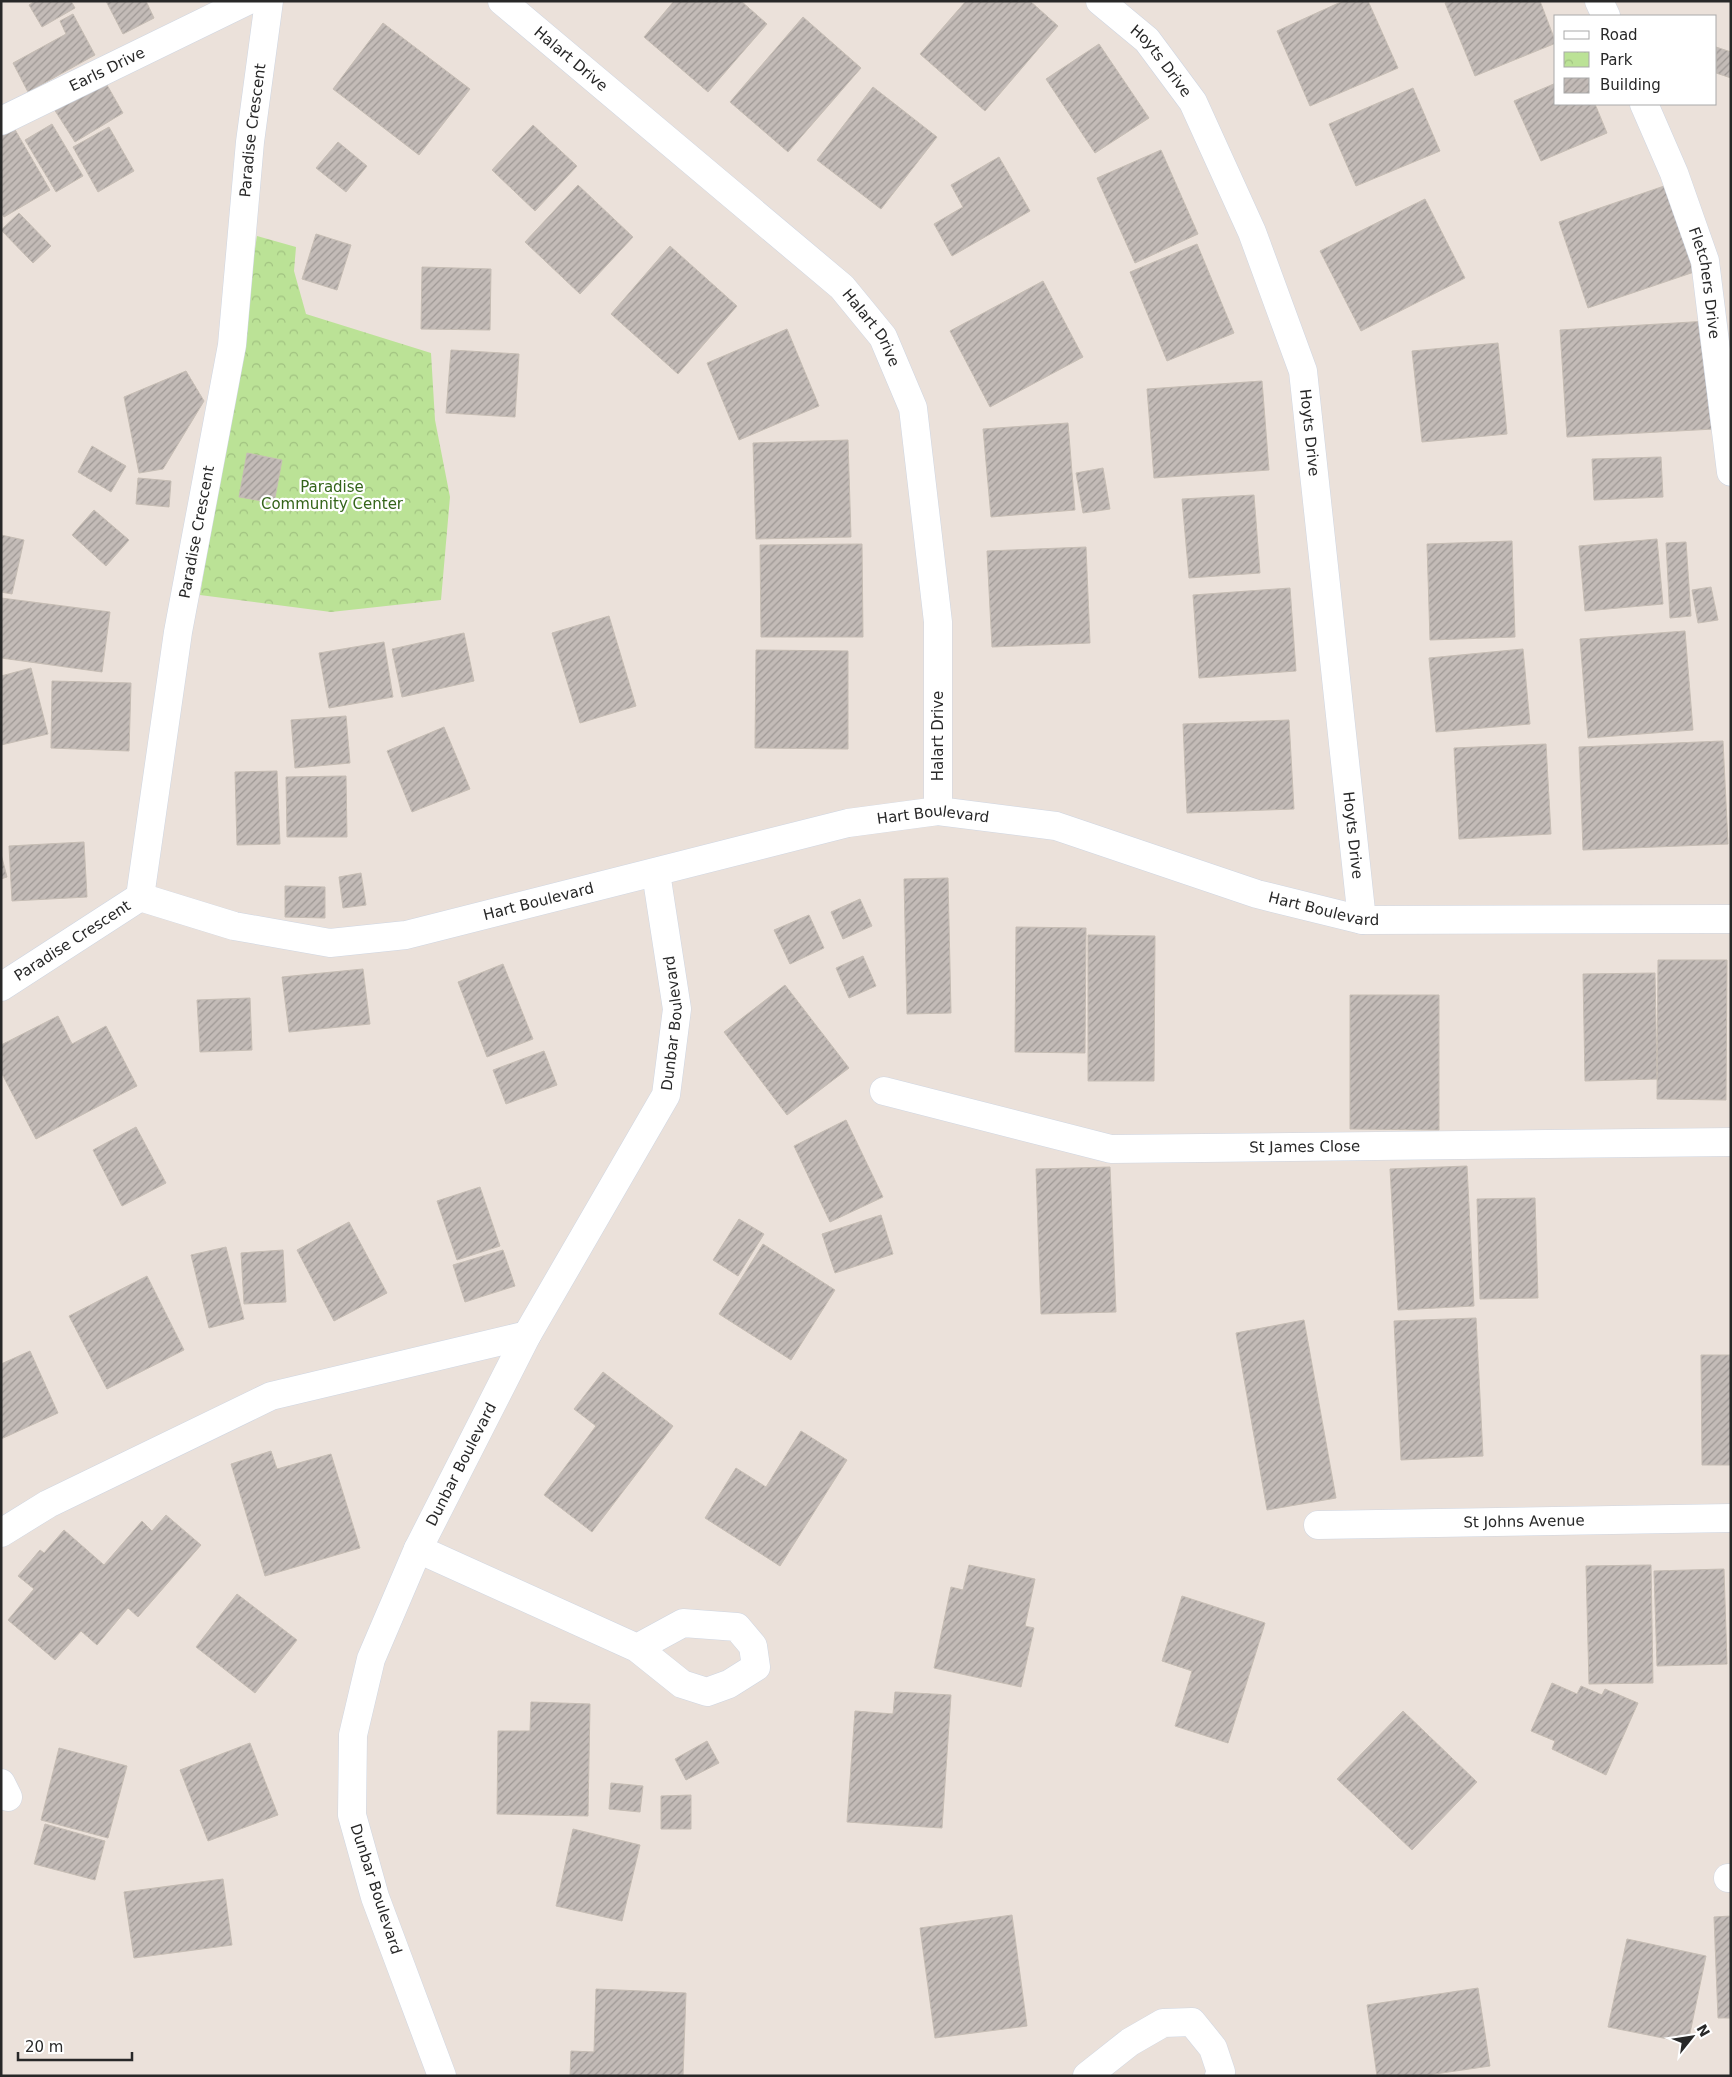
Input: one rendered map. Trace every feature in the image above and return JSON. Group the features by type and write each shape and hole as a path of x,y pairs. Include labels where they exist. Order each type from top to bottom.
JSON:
{"street":[{"name":"Earls Drive","path":"1,121 247,1"},
{"name":"Paradise Crescent","path":"1,987 140,897 178,632 232,346 250,142 269,1"},
{"name":"Halart Drive","path":"502,1 842,287 883,337 913,408 935,593 938,622 938,811"},
{"name":"Hoyts Drive","path":"1100,1 1146,40 1193,102 1252,232 1302,371 1362,920"},
{"path":"1599,1 1606,15"},
{"name":"Fletchers Drive","path":"1644,105 1674,173 1704,261 1731,472"},
{"name":"Hart Boulevard","path":"140,897 234,926 330,942 406,935 848,823 938,811 1056,826 1257,894 1362,920 1731,919"},
{"name":"Dunbar Boulevard","path":"442,2076 375,1897 352,1815 354,1735 371,1659 418,1549 527,1335 666,1096 677,1009 656,873"},
{"name":"St James Close","path":"884,1090 1111,1149 1731,1142"},
{"path":"1,1532 48,1504 271,1396 527,1335"},
{"name":"St Johns Avenue","path":"1318,1525 1731,1518"},
{"path":"418,1549 637,1648"},
{"path":"1087,2076 1130,2042 1163,2023 1192,2022 1213,2048 1221,2072 1219,2076"}],"green space":[{"name":"Paradise Community Center","path":"257,236 296,247 294,271 306,314 431,353 435,420 450,497 441,600 331,612 200,595"}],"building":[{"path":"35,1 71,1 75,8 42,27 29,5"},
{"path":"106,1 146,1 154,18 123,34"},
{"path":"674,1 741,1 767,24 708,92 644,37"},
{"path":"966,1 1030,1 1058,26 985,111 920,54"},
{"path":"1343,1 1368,1 1398,68 1310,106 1277,31"},
{"path":"1450,1 1540,1 1554,38 1554,44 1475,76 1445,3"},
{"path":"73,14 95,55 28,92 13,63 66,34 60,21"},
{"path":"803,17 861,68 788,152 730,102"},
{"path":"383,23 470,89 419,155 333,89"},
{"path":"1099,44 1149,118 1095,153 1046,79"},
{"path":"1717,47 1731,52 1731,78 1717,73"},
{"path":"103,78 123,113 75,142 54,109"},
{"path":"1554,84 1554,105 1595,105 1607,133 1541,161 1514,101"},
{"path":"873,87 937,137 881,209 817,160"},
{"path":"1413,88 1440,151 1356,186 1329,124"},
{"path":"10,121 50,190 4,217 1,213 1,126"},
{"path":"52,124 83,176 56,192 25,140"},
{"path":"533,125 577,166 535,211 492,170"},
{"path":"109,127 134,171 98,192 73,147"},
{"path":"338,142 367,166 346,192 316,168"},
{"path":"1161,150 1198,234 1135,263 1097,178"},
{"path":"999,157 1030,211 952,256 934,224 963,207 951,185"},
{"path":"1673,183 1703,269 1588,308 1559,222"},
{"path":"578,185 633,237 580,294 525,242"},
{"path":"1425,199 1465,278 1361,331 1320,251"},
{"path":"19,213 51,246 33,263 1,230"},
{"path":"316,234 351,245 337,290 302,279"},
{"path":"1197,244 1234,333 1167,361 1130,272"},
{"path":"670,246 737,306 678,374 611,314"},
{"path":"422,267 491,269 490,330 421,329"},
{"path":"1043,281 1083,357 990,407 950,331"},
{"path":"1708,321 1714,429 1567,437 1560,330"},
{"path":"787,329 819,406 739,440 707,363"},
{"path":"1498,343 1507,434 1422,442 1412,351"},
{"path":"451,350 519,354 515,417 446,413"},
{"path":"186,371 204,401 163,469 139,473 124,397"},
{"path":"1262,381 1269,470 1154,478 1147,389"},
{"path":"1068,423 1075,510 991,517 983,429"},
{"path":"848,440 851,537 756,539 753,443"},
{"path":"92,446 126,466 111,492 78,472"},
{"path":"247,453 282,460 274,503 239,497"},
{"path":"1661,457 1663,497 1594,500 1592,459"},
{"path":"1103,468 1110,509 1083,513 1076,473"},
{"path":"138,478 171,481 169,507 136,504"},
{"path":"1254,495 1260,573 1189,578 1182,499"},
{"path":"94,510 129,540 106,566 72,535"},
{"path":"1,535 24,540 12,594 1,592"},
{"path":"1657,539 1663,604 1585,611 1579,546"},
{"path":"1512,541 1515,637 1430,640 1427,544"},
{"path":"1686,542 1691,616 1670,618 1666,543"},
{"path":"862,544 863,637 761,637 760,545"},
{"path":"1086,547 1090,643 992,647 987,551"},
{"path":"1711,587 1718,620 1698,623 1692,590"},
{"path":"1290,588 1296,671 1199,678 1193,595"},
{"path":"1,598 110,612 102,672 1,658"},
{"path":"609,616 636,706 580,723 552,633"},
{"path":"1685,631 1693,730 1588,738 1580,639"},
{"path":"464,633 474,681 402,697 392,649"},
{"path":"384,642 393,697 329,708 319,653"},
{"path":"1523,649 1530,724 1436,732 1429,658"},
{"path":"756,650 848,651 848,749 755,748"},
{"path":"31,668 48,734 1,745 1,676"},
{"path":"52,681 131,683 129,751 51,748"},
{"path":"346,716 350,763 295,768 291,720"},
{"path":"1289,720 1294,809 1187,813 1183,724"},
{"path":"444,727 470,789 412,812 387,751"},
{"path":"1723,741 1728,844 1583,850 1579,747"},
{"path":"1546,744 1551,834 1459,839 1454,748"},
{"path":"277,771 280,844 237,845 235,772"},
{"path":"346,776 347,837 287,837 286,777"},
{"path":"84,842 87,897 12,901 9,846"},
{"path":"1,854 7,877 1,879"},
{"path":"361,873 366,905 343,908 339,877"},
{"path":"948,878 951,1013 907,1014 904,879"},
{"path":"285,886 325,887 325,918 285,917"},
{"path":"860,899 872,926 843,939 831,912"},
{"path":"809,915 824,948 790,964 774,930"},
{"path":"1016,927 1086,928 1085,1053 1015,1052"},
{"path":"1088,935 1155,936 1154,1081 1088,1081"},
{"path":"863,956 876,986 849,998 836,968"},
{"path":"1658,960 1727,960 1726,1100 1657,1099"},
{"path":"503,964 533,1039 487,1057 458,982"},
{"path":"363,969 370,1024 289,1032 282,977"},
{"path":"1655,973 1657,1079 1585,1081 1583,974"},
{"path":"785,985 849,1068 787,1115 724,1032"},
{"path":"1350,995 1439,995 1439,1130 1350,1129"},
{"path":"250,998 252,1050 200,1052 197,1000"},
{"path":"58,1016 72,1044 106,1026 137,1086 36,1139 1,1072 1,1045"},
{"path":"544,1051 557,1085 506,1104 493,1070"},
{"path":"846,1120 883,1197 830,1222 794,1146"},
{"path":"136,1127 166,1183 122,1206 93,1150"},
{"path":"1467,1166 1474,1306 1398,1310 1390,1169"},
{"path":"1110,1167 1116,1312 1041,1314 1036,1169"},
{"path":"480,1187 500,1246 457,1260 437,1201"},
{"path":"1535,1198 1538,1298 1480,1299 1477,1199"},
{"path":"881,1215 893,1254 835,1273 822,1234"},
{"path":"739,1219 764,1234 738,1276 713,1260"},
{"path":"349,1222 387,1293 334,1321 297,1250"},
{"path":"763,1244 835,1290 791,1360 719,1314"},
{"path":"226,1247 244,1319 209,1328 191,1255"},
{"path":"283,1250 286,1302 244,1304 241,1253"},
{"path":"503,1250 515,1286 465,1302 453,1265"},
{"path":"147,1276 184,1350 107,1389 69,1316"},
{"path":"1476,1318 1483,1456 1401,1460 1394,1321"},
{"path":"1304,1320 1336,1498 1267,1510 1236,1333"},
{"path":"30,1351 58,1413 1,1439 1,1364"},
{"path":"1701,1355 1731,1355 1731,1465 1702,1465"},
{"path":"603,1372 673,1426 592,1532 544,1495 596,1426 574,1409"},
{"path":"801,1431 847,1460 780,1566 705,1518 736,1468 766,1487"},
{"path":"271,1451 277,1469 331,1454 360,1548 265,1576 231,1464"},
{"path":"166,1515 201,1545 138,1617 128,1608 97,1645 81,1631 55,1660 8,1620 34,1589 18,1576 40,1550 44,1553 64,1530 104,1565 142,1521 152,1531"},
{"path":"969,1565 1035,1579 1025,1626 1034,1628 1021,1687 934,1668 951,1587 963,1590"},
{"path":"1651,1565 1653,1683 1589,1684 1586,1566"},
{"path":"1724,1569 1727,1664 1657,1666 1654,1571"},
{"path":"237,1594 297,1640 255,1693 196,1647"},
{"path":"1182,1596 1265,1623 1228,1743 1175,1726 1192,1671 1162,1661"},
{"path":"1552,1683 1577,1694 1581,1686 1602,1695 1605,1689 1638,1703 1606,1775 1552,1749 1555,1741 1531,1731"},
{"path":"895,1692 951,1695 942,1828 847,1822 855,1711 893,1714"},
{"path":"531,1702 590,1704 588,1816 497,1814 498,1731 530,1731"},
{"path":"1403,1711 1477,1782 1412,1850 1337,1779"},
{"path":"707,1741 719,1763 686,1780 675,1759"},
{"path":"250,1743 278,1815 208,1841 180,1770"},
{"path":"59,1748 127,1766 108,1838 41,1820"},
{"path":"611,1783 643,1786 640,1812 609,1809"},
{"path":"691,1795 691,1829 661,1829 661,1796"},
{"path":"45,1824 105,1841 95,1880 34,1864"},
{"path":"573,1829 640,1845 622,1921 556,1906"},
{"path":"223,1879 232,1945 134,1958 124,1892"},
{"path":"1012,1915 1027,2026 935,2038 920,1928"},
{"path":"1731,1916 1731,2018 1718,2018 1714,1917"},
{"path":"1627,1939 1706,1956 1688,2043 1608,2027"},
{"path":"1478,1988 1490,2066 1421,2076 1377,2076 1367,2005"},
{"path":"596,1989 686,1993 683,2076 570,2076 571,2051 594,2052"}]}
